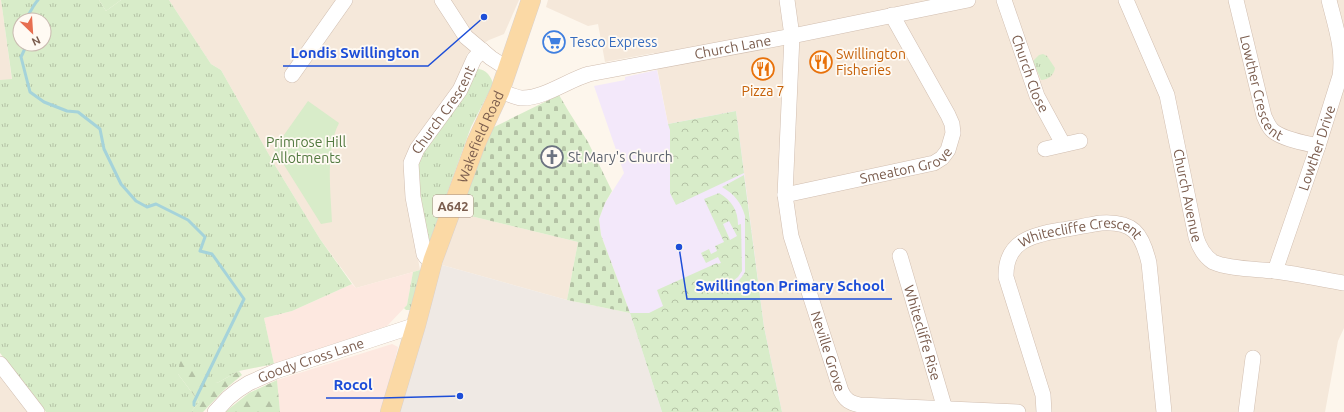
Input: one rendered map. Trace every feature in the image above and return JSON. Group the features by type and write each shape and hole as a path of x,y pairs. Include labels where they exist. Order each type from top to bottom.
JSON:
{"main road":[{"name":"Wakefield Road","path":"390,412 416,325 433,260 476,144 500,91 531,0"}],"street":[{"path":"292,75 345,0"},
{"path":"442,0 466,37 508,69"},
{"name":"Neville Grove","path":"787,0 792,36 785,195 791,236 844,397 854,404 860,405 1018,412"},
{"name":"Church Lane","path":"500,91 520,98 539,95 576,78 589,74 792,36 968,0"},
{"name":"Church Close","path":"1004,0 1037,96 1063,144"},
{"name":"Church Avenue","path":"1126,0 1167,95 1196,238 1199,248 1205,256 1222,265 1275,271 1344,283"},
{"name":"Lowther Crescent","path":"1236,0 1264,116 1271,130 1278,135 1318,146"},
{"name":"Lowther Drive","path":"1275,271 1318,146 1342,64 1340,41 1328,0"},
{"name":"Smeaton Grove","path":"785,195 934,163 942,158 948,150 953,133 948,115 892,15"},
{"name":"Church Crescent","path":"433,260 426,258 424,254 413,197 411,163 417,149 460,90 474,59 482,50"},
{"path":"1045,149 1080,141"},
{"name":"Whitecliffe Crescent","path":"1044,412 1043,395 1006,277 1008,257 1022,241 1039,234 1111,222 1128,227 1139,236 1144,244 1149,263 1164,412"},
{"name":"Whitecliffe Rise","path":"900,256 945,409"},
{"name":"Goody Cross Lane","path":"214,412 228,398 249,383 276,371 416,325"},
{"path":"1246,412 1253,358"},
{"path":"0,364 37,412"}],"shaded area":[{"path":"1,0 12,80 0,80"},
{"path":"169,0 519,0 504,34 489,40 467,54 461,73 454,86 407,153 405,184 420,270 356,288 320,239 276,167 221,70 211,64"},
{"path":"548,0 1344,0 1344,328 1338,341 1325,412 782,412 764,327 736,111 668,124 654,53 605,62 598,24 588,26 546,7"},
{"path":"657,70 668,124 736,111 764,327 782,412 662,412 630,313 601,235 599,219 605,203 624,173 594,86 625,80 625,77"},
{"path":"458,213 578,242 567,300 442,265"},
{"path":"442,265 567,300 630,313 662,412 399,412"},
{"path":"413,272 407,305 387,326 274,364 264,318 292,311 352,284 356,288"},
{"path":"392,344 398,347 383,412 280,412 277,380"},
{"path":"0,375 28,412 0,412"}],"green space":[{"path":"1,0 99,0 106,11 121,0 169,0 211,64 221,70 276,167 320,239 352,284 292,311 264,318 274,364 239,371 217,383 178,374 199,402 191,412 46,412 0,353 0,80 12,79"},
{"path":"99,0 121,0 106,11"},
{"path":"1043,54 1047,56 1055,68 1050,77 1041,80 1033,61 1039,55"},
{"path":"477,69 483,70 488,74 493,84 471,127 427,249 416,163"},
{"path":"559,95 588,142 612,191 605,203 599,219 601,235 630,313 567,300 578,242 458,213 492,128"},
{"name":"Primrose Hill Allotments","path":"308,101 339,123 330,158 332,222 321,224 274,149"},
{"path":"736,111 744,173 676,205 670,193 670,130 668,124"},
{"path":"744,175 764,327 782,412 662,412 630,313 649,313 663,306 657,290 717,263 721,263 718,257 706,263 701,253 709,249 711,254 717,251 715,246 724,242 704,199 719,193 731,203 737,215 738,225 741,224 742,271 738,277 728,285 729,288 742,277 745,272 745,216 736,199 722,187","holes":["729,221 737,236 730,240 723,224"]},
{"path":"420,270 421,274 410,310 406,310 404,308 407,305 413,272"},
{"path":"180,359 217,383 239,371 242,375 224,390 203,412 191,412 199,402 178,374"},
{"path":"277,380 280,412 225,412 249,393"}],"waterway":[{"path":"30,12 38,0"},
{"path":"23,52 21,57 30,92 44,102 67,111 78,112 100,129 104,149 121,184 136,201 147,207 156,204 188,220 205,237 200,251 212,254 244,299 194,402 194,405"}],"place":[{"name":"Londis Swillington","path":"484,17"},
{"name":"Tesco Express","path":"554,42"},
{"name":"Swillington Fisheries","path":"821,62"},
{"name":"Pizza 7","path":"763,69"},
{"name":"St Mary's Church","path":"552,157"},
{"name":"Swillington Primary School","path":"679,247"},
{"name":"Rocol","path":"460,396"}]}
